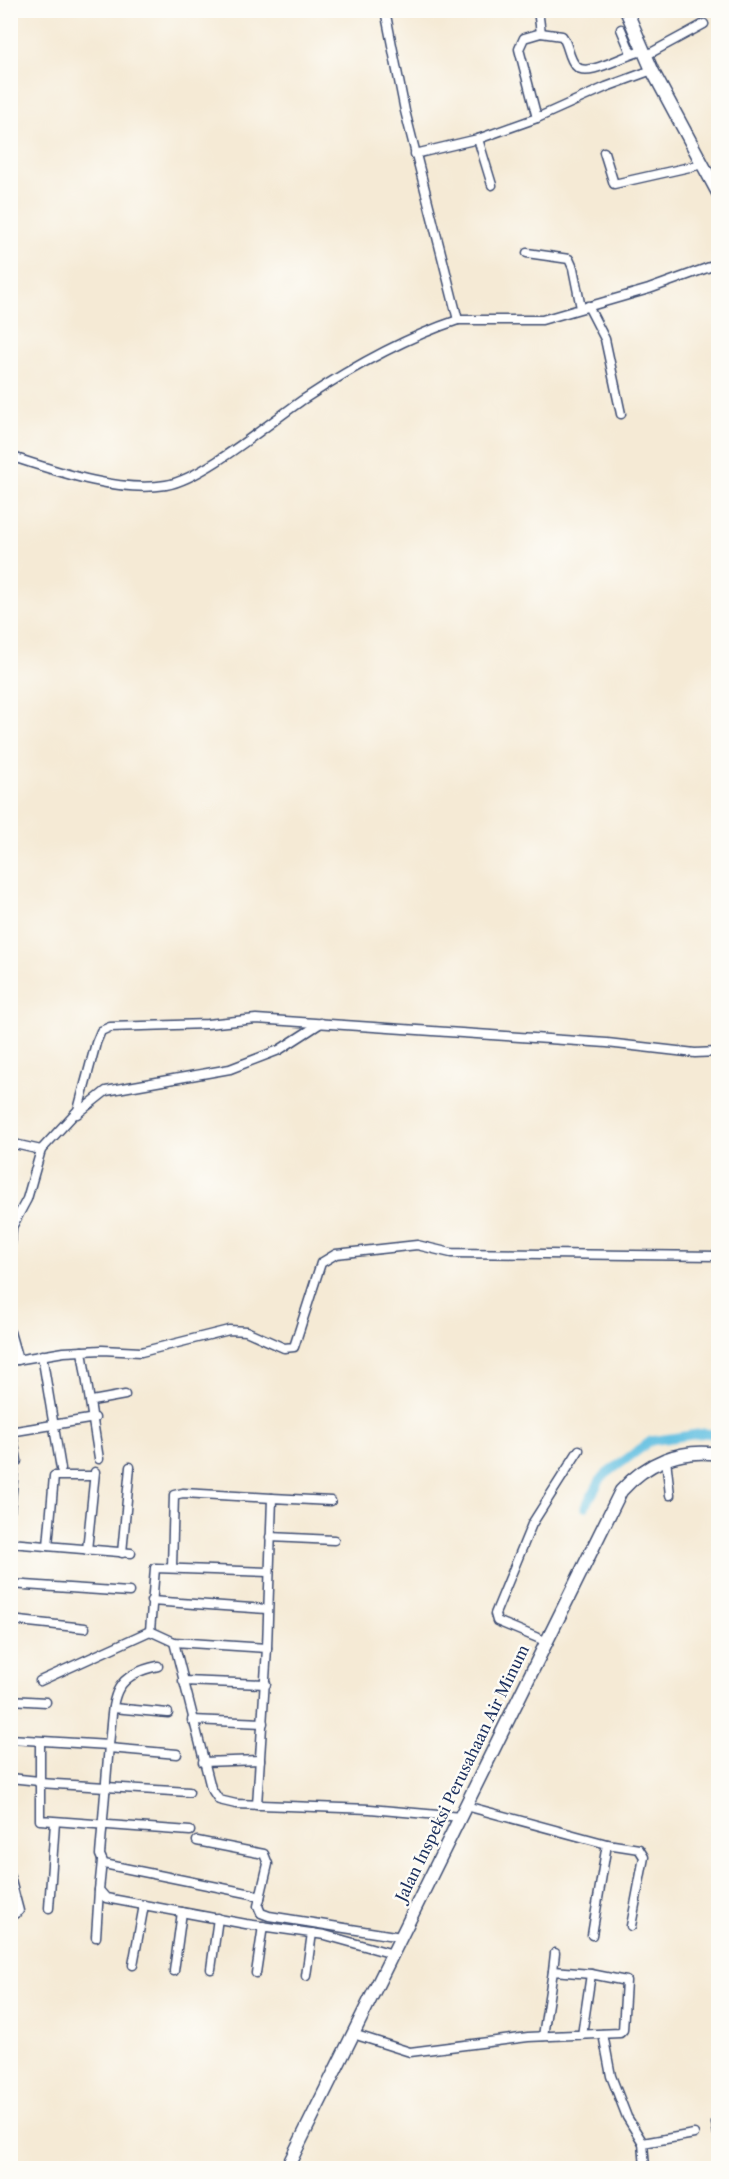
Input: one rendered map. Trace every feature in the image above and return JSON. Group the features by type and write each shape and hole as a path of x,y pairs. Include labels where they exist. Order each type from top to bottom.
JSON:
{"street":[{"path":"385,10 415,154 458,320"},
{"path":"538,10 541,33"},
{"path":"626,10 640,53"},
{"path":"537,118 520,64 519,49 524,38 541,33 562,36 573,64 585,71 640,53 704,24"},
{"path":"621,29 652,70 718,193"},
{"path":"415,154 478,139 537,118 606,87 652,70"},
{"path":"478,139 492,185"},
{"path":"604,152 614,184 703,165"},
{"path":"527,253 569,259 584,307 605,339 621,414"},
{"path":"10,456 61,473 135,487 168,485 198,473 307,397 386,350 458,320 531,321 584,307 718,264"},
{"path":"74,1116 81,1101 96,1043 101,1031 110,1027 207,1024 256,1018 607,1043 695,1053 718,1052"},
{"path":"10,1252 12,1227 27,1199 41,1150 74,1116 106,1091 230,1069 279,1050 322,1023"},
{"path":"10,1143 41,1150"},
{"path":"10,1332 14,1361 42,1355 82,1351 141,1352 229,1330 246,1331 284,1348 294,1347 321,1263 336,1254 417,1245 451,1253 718,1256"},
{"path":"82,1351 92,1401 99,1459"},
{"path":"42,1355 61,1469"},
{"path":"92,1401 125,1395"},
{"path":"11,1432 94,1418"},
{"path":"10,1422 15,1465 10,1511"},
{"path":"545,1641 496,1621 495,1614 532,1524 579,1450"},
{"name":"Jalan Inspeksi Perusahaan Air Minum","path":"287,2169 545,1641 621,1491 635,1475 666,1459 686,1454 718,1454"},
{"path":"666,1459 670,1496"},
{"path":"10,1543 127,1553 130,1467"},
{"path":"48,1546 54,1476 94,1474 87,1550"},
{"path":"171,1567 173,1501 176,1494 331,1501"},
{"path":"257,1805 266,1684 272,1498"},
{"path":"270,1537 334,1540"},
{"path":"150,1631 153,1571 159,1567 268,1572"},
{"path":"10,1584 129,1592"},
{"path":"151,1601 267,1609"},
{"path":"10,1620 85,1628"},
{"path":"40,1681 150,1631 174,1642 267,1648"},
{"path":"174,1642 210,1788 219,1800 257,1805 463,1812 639,1849 644,1857 631,1926"},
{"path":"96,1937 115,1691 123,1680 134,1673 158,1666"},
{"path":"183,1681 266,1684"},
{"path":"10,1700 46,1702"},
{"path":"113,1708 168,1713"},
{"path":"192,1720 263,1723"},
{"path":"10,1739 177,1754"},
{"path":"40,1742 40,1820 190,1831"},
{"path":"203,1762 260,1760"},
{"path":"10,1778 189,1792"},
{"path":"50,1908 55,1822"},
{"path":"197,1841 264,1854 268,1864 258,1906 261,1913 401,1937"},
{"path":"592,1935 608,1844"},
{"path":"102,1861 108,1865 240,1891 260,1898"},
{"path":"10,1877 19,1911 10,1917"},
{"path":"99,1890 106,1898 312,1933 366,1944 393,1954"},
{"path":"133,1965 144,1905"},
{"path":"174,1971 182,1912"},
{"path":"211,1969 218,1918"},
{"path":"256,1973 263,1926"},
{"path":"306,1976 312,1933"},
{"path":"543,2036 555,1953"},
{"path":"352,2034 410,2052 543,2036 620,2033 623,2030 627,1983 624,1979 553,1971"},
{"path":"582,2035 591,1974"},
{"path":"603,2034 611,2076 627,2117 643,2143 645,2169"},
{"path":"716,2123 718,2134"},
{"path":"643,2143 694,2134"}],"waterway":[{"path":"585,1507 602,1477 651,1441 705,1433 718,1435"}]}
